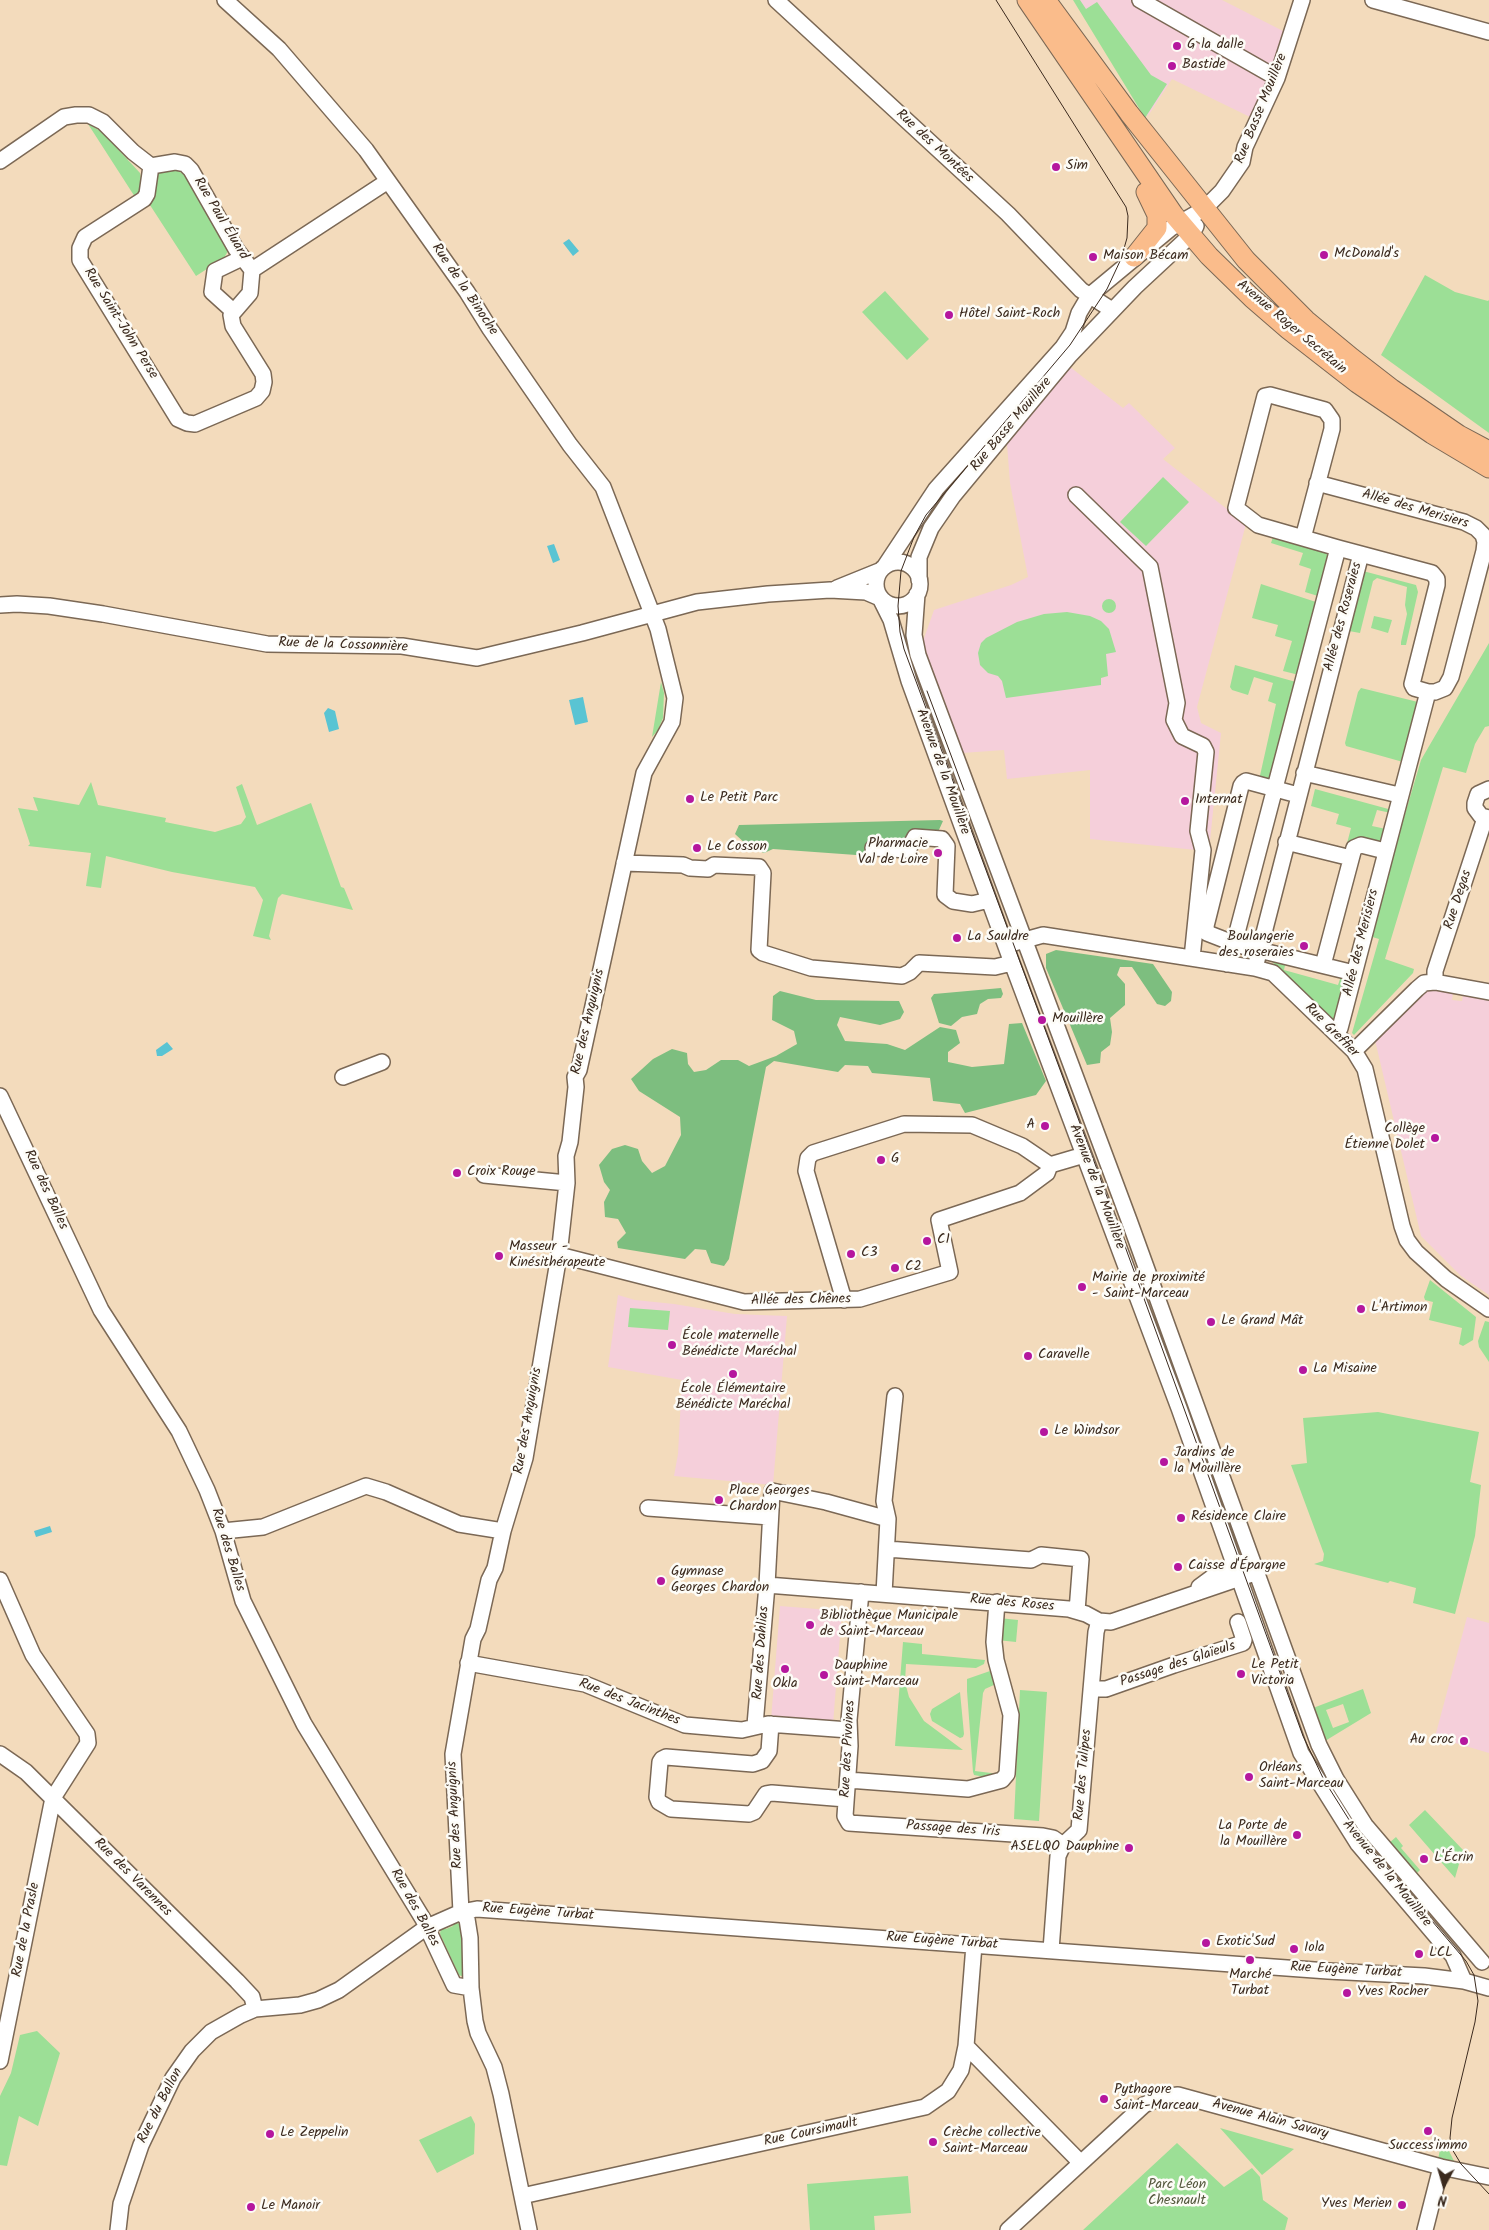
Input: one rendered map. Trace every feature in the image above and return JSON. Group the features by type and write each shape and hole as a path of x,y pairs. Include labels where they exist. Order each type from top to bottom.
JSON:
{"main road":[{"name":"Avenue Roger Secrétain","path":"1027,0 1174,215 1194,222 1246,260 1306,320 1400,394 1459,435 1489,451"},
{"name":"Avenue Roger Secrétain","path":"1046,0 1128,113 1194,222 1252,298 1289,330 1358,383 1432,434 1489,468"},
{"path":"1059,0 1105,68 1128,113"},
{"path":"1068,59 1155,208 1158,223 1155,232 1134,257"},
{"path":"1112,125 1183,205 1192,210 1194,222"}],"street":[{"name":"Rue de la Binoche","path":"225,0 290,62 366,150 467,292 490,329 570,445 603,486 651,614"},
{"name":"Rue des Montées","path":"776,0 1008,214 1089,296"},
{"path":"1140,0 1277,78"},
{"name":"Rue Basse Mouillère","path":"922,549 931,528 953,496 1070,355 1104,322 1112,310 1222,191 1242,162 1249,138 1277,78 1302,0"},
{"path":"1373,0 1489,32"},
{"path":"0,161 64,117 89,115 103,122 133,152 151,166"},
{"name":"Rue Paul Éluard","path":"151,166 175,162 185,164 191,170 242,258 252,270 388,181"},
{"name":"Rue Saint-John Perse","path":"151,166 147,194 144,199 85,237 80,248 80,260 178,419 195,424 267,393 263,374 233,326 231,315 233,311"},
{"name":"Rue Basse Mouillère","path":"882,568 936,488 1063,348 1073,332 1079,313 1089,296 1134,257 1194,222"},
{"path":"242,258 215,271 212,292 233,311 250,293 252,270"},
{"path":"1089,296 1112,310"},
{"name":"Allée des Roseraies","path":"1255,968 1361,554 1258,526 1236,508 1265,396 1270,395 1325,410 1330,415 1332,429 1317,484"},
{"path":"1303,538 1317,484"},
{"name":"Allée des Merisiers","path":"1317,484 1464,522 1476,528 1483,535 1485,542 1451,677 1445,688 1435,692 1428,692 1399,795 1340,1028 1336,1034"},
{"path":"1076,495 1150,567 1177,703 1174,720 1182,736 1203,746 1206,752 1198,830 1203,850 1192,958"},
{"name":"Allée des Roseraies","path":"1227,964 1338,548"},
{"name":"Avenue de la Mouillère","path":"922,549 918,565 914,635 918,655 1132,1229 1302,1702 1324,1757 1365,1825 1486,1963"},
{"path":"1361,554 1427,571 1432,573 1437,579 1412,684 1414,688 1428,692"},
{"path":"895,562 906,563 914,568 918,587 909,603 900,606 891,605 880,598 876,584 882,568 895,562"},
{"name":"Rue de la Cossonnière","path":"830,590 882,568"},
{"name":"Rue de la Cossonnière","path":"0,606 17,604 49,606 267,644 402,646 477,658 526,648 697,602 728,597 830,590 854,591 880,598"},
{"name":"Avenue de la Mouillère","path":"880,598 891,620 909,680 1012,964 1179,1408 1296,1741 1308,1765 1358,1844 1452,1956 1464,1981"},
{"name":"Rue des Anguignis","path":"529,2230 494,2066 478,2033 471,1988 470,1938 467,1919 461,1912 452,1763 472,1639 478,1629 503,1531 525,1458 559,1255 566,1183 566,1156 570,1142 576,1087 575,1077 579,1070 644,773 672,722 675,708 675,698 658,629 651,614"},
{"path":"1298,698 1322,704"},
{"path":"1304,773 1399,795"},
{"path":"1298,795 1242,782 1206,926 1207,933 1232,945 1354,973"},
{"name":"Rue Degas","path":"1435,982 1435,971 1487,818 1477,812 1474,803 1478,794 1489,789"},
{"path":"873,848 908,850 915,837 942,839 947,846 945,895 953,901 972,904 989,900"},
{"path":"1286,842 1351,858"},
{"path":"1323,966 1354,848 1358,846 1385,851"},
{"path":"624,863 683,865 690,868 708,869 714,865 760,867 763,873 759,950 763,953 811,968 902,976 910,972 919,963 995,967 1012,964"},
{"name":"Rue Greffier","path":"1024,940 1043,935 1255,968 1273,973 1354,1051 1365,1068 1402,1226 1407,1240 1416,1252 1446,1279 1489,1309"},
{"path":"1006,946 1024,940"},
{"path":"1354,1051 1416,988 1424,984 1435,982 1489,992"},
{"path":"343,1077 382,1062"},
{"name":"Rue des Balles","path":"0,1096 101,1310 179,1431 207,1490 223,1531 243,1601 304,1724 427,1926 454,1985 471,1988"},
{"path":"844,1300 806,1172 808,1158 813,1153 904,1124 972,1125 1022,1146 1050,1165"},
{"name":"Allée des Chênes","path":"559,1255 744,1302 860,1299 950,1272 939,1220 1020,1192 1047,1173 1050,1165 1084,1154"},
{"path":"484,1176 566,1183"},
{"path":"884,1594 888,1519 884,1501 895,1396"},
{"path":"223,1531 263,1527 366,1486 386,1492 458,1524 503,1531"},
{"name":"Rue des Dahlias","path":"755,1725 767,1585 772,1491 826,1502 888,1519"},
{"path":"648,1508 770,1517"},
{"path":"887,1549 1031,1560 1041,1555 1081,1559 1077,1611"},
{"path":"1099,1621 1115,1621 1190,1594 1222,1570 1251,1563"},
{"path":"0,1580 32,1655 87,1734 88,1743 83,1753 53,1798"},
{"name":"Rue des Roses","path":"767,1585 997,1602 1077,1611 1099,1621"},
{"name":"Rue des Pivoines","path":"845,1816 861,1592"},
{"path":"848,1780 968,1789 1002,1780 1007,1774 1011,1715 996,1660 994,1642 997,1602"},
{"name":"Rue des Tulipes","path":"1051,1950 1058,1856 1063,1845 1079,1830 1096,1632 1099,1621"},
{"name":"Passage des Glaïeuls","path":"1091,1689 1106,1689 1174,1664 1243,1643 1244,1640 1238,1622"},
{"name":"Rue des Jacinthes","path":"468,1663 585,1684 685,1725 742,1730 755,1725 771,1724 850,1730"},
{"path":"771,1724 769,1751 762,1761 753,1764 666,1757 660,1762 657,1797 659,1802 671,1809 749,1814 754,1812 766,1794 772,1792 846,1798"},
{"name":"Rue des Varennes","path":"0,1754 26,1772 237,1981 252,1997 255,2009"},
{"path":"1308,1765 1324,1757"},
{"name":"Rue de la Prasle","path":"0,2061 53,1798"},
{"name":"Passage des Iris","path":"845,1816 850,1823 1043,1836 1052,1838 1063,1845"},
{"name":"Rue Eugène Turbat","path":"461,1912 487,1908 720,1927 1328,1971 1424,1976 1464,1981 1489,1988"},
{"name":"Rue du Ballon","path":"118,2230 121,2204 141,2145 173,2078 192,2051 211,2032 241,2014 255,2009 300,2006 339,1990 427,1926 461,1912"},
{"name":"Rue Coursimault","path":"522,2196 925,2107 948,2091 961,2070 966,2046 974,1944"},
{"name":"Rue Eugène Turbat","path":"1424,1976 1474,1962 1486,1963"},
{"path":"966,2046 1080,2163"},
{"name":"Avenue Alain Savary","path":"1008,2230 1144,2105 1161,2097 1178,2095 1441,2167 1489,2177"},
{"path":"1425,2230 1441,2167"}],"shaded area":[{"path":"1074,0 1222,0 1287,33 1272,72 1250,117 1172,79 1148,116"},
{"path":"1070,367 1123,408 1129,403 1175,448 1163,459 1246,524 1197,707 1201,723 1221,733 1199,949 1184,947 1196,850 1090,839 1090,770 1007,779 1004,750 962,753 922,644 934,610 1011,585 1028,577 1010,483 1007,444"},
{"name":"Collège Étienne Dolet","path":"1431,990 1453,993 1452,1000 1462,1001 1463,994 1489,999 1489,1295 1461,1276 1421,1236 1375,1040 1423,992"},
{"path":"618,1295 635,1300 735,1314 787,1316 773,1485 674,1476 678,1454 682,1380 608,1367"},
{"name":"Dauphine Saint-Marceau","path":"780,1606 842,1611 833,1724 771,1720"},
{"path":"1467,1617 1489,1623 1489,1753 1435,1737"}],"green space":[{"path":"1073,0 1080,0 1086,9 1097,2 1151,75 1167,84 1145,118"},
{"path":"88,124 102,132 140,173 142,186 135,197"},
{"path":"173,168 185,175 227,243 228,251 224,258 196,276 148,202 157,173"},
{"path":"1425,275 1455,292 1489,300 1489,433 1381,355"},
{"path":"885,291 929,339 907,360 862,312"},
{"path":"1163,477 1189,502 1146,546 1120,522"},
{"path":"1273,537 1326,552 1328,557 1318,596 1305,592 1311,569 1299,565 1303,553 1271,543"},
{"path":"1363,571 1416,585 1418,592 1406,645 1401,645 1401,642 1407,614 1405,605 1407,587 1377,578 1373,581 1360,633 1349,631"},
{"path":"1261,584 1316,602 1299,675 1283,671 1292,641 1275,636 1278,625 1252,618"},
{"path":"1106,599 1112,599 1116,606 1112,613 1106,613 1102,609 1102,603"},
{"path":"1067,612 1090,616 1101,621 1109,629 1116,652 1106,654 1108,676 1101,678 1101,685 1006,698 1002,681 998,676 988,673 980,665 978,653 981,643 986,638 1017,622 1044,614"},
{"path":"1374,616 1392,620 1388,633 1371,628"},
{"path":"1489,643 1489,726 1485,727 1475,744 1466,773 1443,767 1385,959 1414,969 1413,973 1354,1035 1352,1033 1379,939 1369,936 1421,760"},
{"path":"1235,665 1296,682 1272,781 1259,780 1276,704 1268,701 1273,683 1254,677 1248,695 1232,690 1230,687"},
{"path":"661,682 664,693 663,718 658,730 652,737"},
{"path":"1361,688 1418,702 1403,762 1346,746 1345,743 1358,692"},
{"path":"91,782 98,805 166,818 165,822 215,832 241,824 246,817 236,787 242,784 257,825 311,803 341,887 344,888 353,910 282,894 278,898 269,936 271,940 253,936 263,900 255,887 172,872 106,856 101,888 86,886 91,853 28,846 30,844 18,808 38,811 33,797 79,805"},
{"path":"1315,789 1392,810 1391,813 1377,810 1372,826 1386,829 1383,841 1345,851 1351,828 1336,824 1339,814 1311,806"},
{"path":"943,821 938,832 909,835 902,843 879,855 870,856 773,849 764,853 748,846 735,834 739,825"},
{"path":"1056,950 1153,964 1172,992 1171,1001 1165,1006 1157,1004 1132,967 1120,967 1117,975 1125,984 1125,1005 1110,1018 1112,1032 1110,1045 1101,1052 1100,1063 1087,1065 1046,968 1046,954"},
{"path":"1270,960 1286,961 1284,970 1338,985 1341,976 1346,977 1336,1022"},
{"path":"1001,988 1003,994 1001,998 988,999 980,1004 977,1014 962,1017 951,1026 939,1023 931,998 934,994"},
{"path":"780,991 816,1000 899,1001 904,1012 900,1019 880,1025 840,1017 837,1025 845,1041 887,1044 905,1050 940,1027 956,1030 960,1043 948,1052 948,1062 972,1067 1004,1064 1009,1024 1022,1023 1046,1081 1036,1095 965,1113 960,1104 933,1101 930,1078 872,1073 868,1066 845,1065 838,1072 774,1061 766,1067 729,1259 724,1266 711,1263 706,1250 695,1249 685,1259 618,1248 617,1242 626,1233 618,1219 605,1217 604,1202 610,1190 604,1182 599,1165 612,1149 625,1145 638,1149 642,1161 652,1173 665,1166 681,1135 680,1117 639,1091 631,1079 653,1059 672,1049 687,1053 688,1064 694,1072 706,1070 721,1060 738,1060 749,1066 776,1056 797,1044 794,1031 772,1020 773,996"},
{"path":"1430,1280 1476,1317 1473,1340 1463,1346 1459,1344 1462,1328 1429,1320 1433,1302 1425,1300 1424,1297"},
{"path":"630,1308 670,1311 668,1330 628,1327"},
{"path":"1485,1321 1489,1322 1489,1362 1479,1347 1478,1341"},
{"path":"1378,1412 1479,1432 1470,1482 1481,1485 1475,1536 1455,1614 1413,1603 1416,1588 1390,1581 1388,1583 1314,1564 1323,1561 1324,1554 1291,1465 1307,1463 1303,1418"},
{"path":"999,1618 1018,1620 1016,1642 997,1640"},
{"path":"903,1642 922,1644 922,1654 985,1660 984,1664 976,1668 906,1664 905,1682 909,1697 924,1721 963,1750 895,1746"},
{"path":"990,1671 996,1684 985,1689 983,1693 975,1771 999,1774 990,1778 974,1775 973,1772 967,1679"},
{"path":"1363,1689 1371,1713 1325,1741 1313,1708","holes":["1343,1704 1349,1722 1333,1728 1326,1710"]},
{"path":"1020,1690 1047,1692 1039,1821 1014,1819"},
{"path":"960,1692 964,1734 960,1738 932,1721 930,1714 932,1709"},
{"path":"1425,1810 1463,1850 1455,1878 1409,1825"},
{"path":"1396,1837 1403,1846 1401,1848 1420,1870 1416,1874 1389,1843"},
{"path":"454,1923 463,1924 465,1932 461,1933 466,1974 464,1977 459,1975 440,1934 441,1927 446,1929 453,1926"},
{"path":"37,2031 60,2053 38,2126 19,2116 7,2166 0,2165 0,2096 11,2073 20,2035"},
{"path":"471,2116 475,2124 474,2154 437,2173 419,2140"},
{"path":"1220,2128 1294,2149 1262,2175"},
{"name":"Parc Léon Chesnault","path":"1177,2143 1224,2187 1252,2168 1260,2177 1263,2200 1288,2218 1285,2230 1083,2230"},
{"path":"1440,2149 1448,2149 1456,2165 1438,2160"},
{"path":"908,2176 911,2213 874,2216 875,2230 810,2230 807,2184"}],"water":[{"path":"569,239 579,251 573,256 563,243"},
{"path":"554,544 560,560 553,563 547,546"},
{"path":"583,697 588,722 575,725 569,700"},
{"path":"328,708 335,711 339,729 329,732 324,713"},
{"path":"167,1042 173,1049 162,1056 157,1056 156,1050"},
{"path":"50,1526 52,1532 36,1537 34,1531"}],"tram line":[{"path":"996,0 1126,207 1128,216 1127,238 1121,259 1107,289 1070,345 926,515 914,537 901,571 898,606 900,632 904,649 1098,1172 1303,1736 1324,1780 1358,1834 1466,1961 1474,1975 1478,2001 1475,2022 1452,2118 1450,2138 1452,2149 1461,2164 1489,2194"},
{"path":"927,691 964,790"}],"place":[{"name":"G la dalle","path":"1177,46"},
{"name":"Bastide","path":"1172,66"},
{"name":"Sim","path":"1056,167"},
{"name":"McDonald's","path":"1324,255"},
{"name":"Maison Bécam","path":"1093,257"},
{"name":"Hôtel Saint-Roch","path":"949,315"},
{"name":"Le Petit Parc","path":"690,799"},
{"name":"Internat","path":"1185,801"},
{"name":"Le Cosson","path":"697,848"},
{"name":"Pharmacie Val de Loire","path":"938,853"},
{"name":"La Sauldre","path":"957,938"},
{"name":"Boulangerie des roseraies","path":"1304,946"},
{"name":"Mouillère","path":"1042,1020"},
{"name":"A","path":"1045,1126"},
{"name":"Collège Étienne Dolet","path":"1435,1138"},
{"name":"G","path":"881,1160"},
{"name":"Croix Rouge","path":"457,1173"},
{"name":"C1","path":"927,1241"},
{"name":"C3","path":"851,1254"},
{"name":"Masseur - Kinésithérapeute","path":"499,1256"},
{"name":"C2","path":"895,1268"},
{"name":"Mairie de proximité - Saint-Marceau","path":"1082,1287"},
{"name":"L'Artimon","path":"1361,1309"},
{"name":"Le Grand Mât","path":"1211,1322"},
{"name":"École maternelle Bénédicte Maréchal","path":"672,1345"},
{"name":"Caravelle","path":"1028,1356"},
{"name":"La Misaine","path":"1303,1370"},
{"name":"École Élémentaire Bénédicte Maréchal","path":"733,1374"},
{"name":"Le Windsor","path":"1044,1432"},
{"name":"Jardins de la Mouillère","path":"1164,1462"},
{"name":"Place Georges Chardon","path":"719,1500"},
{"name":"Résidence Claire","path":"1181,1518"},
{"name":"Caisse d'Épargne","path":"1178,1567"},
{"name":"Gymnase Georges Chardon","path":"661,1581"},
{"name":"Bibliothèque Municipale de Saint-Marceau","path":"810,1625"},
{"name":"Okla","path":"785,1669"},
{"name":"Le Petit Victoria","path":"1241,1674"},
{"name":"Dauphine Saint-Marceau","path":"824,1675"},
{"name":"Au croc","path":"1464,1741"},
{"name":"Orléans Saint-Marceau","path":"1249,1777"},
{"name":"La Porte de la Mouillère","path":"1297,1835"},
{"name":"ASELQO Dauphine","path":"1129,1848"},
{"name":"L'Écrin","path":"1424,1859"},
{"name":"Exotic'Sud","path":"1206,1943"},
{"name":"Iola","path":"1294,1949"},
{"name":"LCL","path":"1419,1954"},
{"name":"Marché Turbat","path":"1250,1960"},
{"name":"Yves Rocher","path":"1347,1993"},
{"name":"Pythagore Saint-Marceau","path":"1104,2099"},
{"name":"Success'immo","path":"1428,2131"},
{"name":"Le Zeppelin","path":"270,2134"},
{"name":"Crèche collective Saint-Marceau","path":"933,2142"},
{"name":"Yves Merien","path":"1402,2205"},
{"name":"Le Manoir","path":"251,2207"}]}
